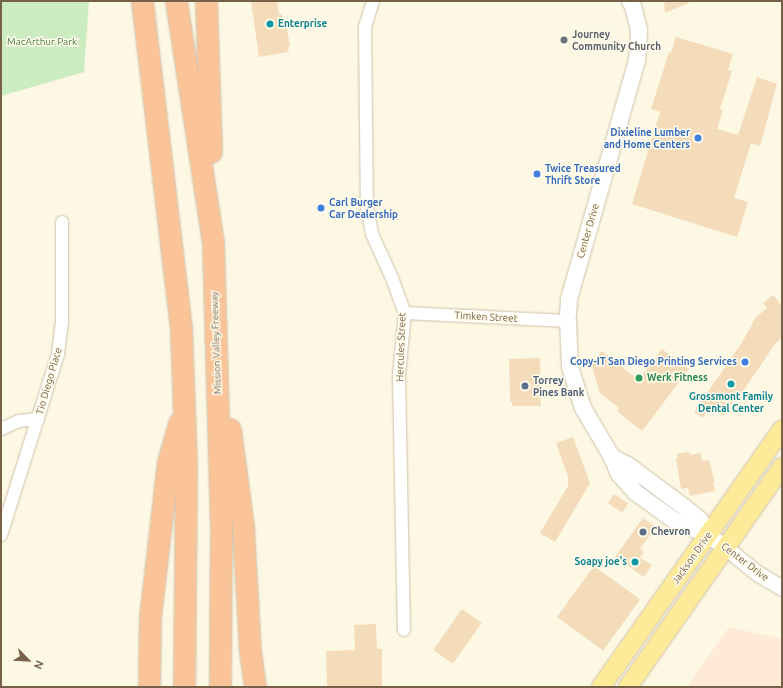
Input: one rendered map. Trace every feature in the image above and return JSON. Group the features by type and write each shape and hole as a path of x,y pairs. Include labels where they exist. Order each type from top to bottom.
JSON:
{"highway":[{"path":"142,1 181,329 185,403 186,464 184,687"},
{"name":"Mission Valley Freeway","path":"176,1 213,242 221,528 220,687"},
{"path":"206,1 213,242"},
{"path":"216,317 243,528 250,652 255,687"},
{"path":"149,687 150,617 168,462 185,403"}],"main road":[{"name":"Center Drive","path":"630,1 633,6 639,30 637,61 569,299 568,318 570,367 583,408 612,457 620,474 635,492 675,521 708,535 726,548"},
{"name":"Jackson Drive","path":"609,682 708,535 782,429"},
{"path":"628,687 782,467"}],"street":[{"name":"Hercules Street","path":"373,1 365,26 367,206 372,234 392,278 405,313 399,375 404,630"},
{"name":"Tio Diego Place","path":"1,535 58,354 62,321 62,222"},
{"name":"Timken Street","path":"405,313 568,318"},
{"path":"1,428 19,421 38,419"},
{"name":"Center Drive","path":"726,548 757,573 782,588"}],"shaded area":[{"path":"729,627 782,639 782,687 687,687"}],"green space":[{"name":"MacArthur Park","path":"1,1 89,1 84,72 1,96"}],"building":[{"name":"Enterprise","path":"251,1 277,1 279,14 282,14 283,19 285,18 290,46 288,47 289,52 259,57"},
{"path":"664,1 693,1 665,13"},
{"name":"Dixieline Lumber and Home Centers","path":"676,37 733,54 728,70 732,71 720,109 723,110 717,129 738,135 757,77 777,84 760,146 751,143 734,198 748,202 737,237 632,204 660,112 651,109 669,52 671,53"},
{"path":"773,295 782,306 782,338 775,344 737,400 735,399 723,416 710,407 703,418 694,412 741,344 756,317 767,308 763,303"},
{"path":"662,349 689,369 642,431 617,411 619,408 600,393 591,364 602,351 632,375 643,374"},
{"name":"Torrey Pines Bank","path":"540,358 541,406 512,406 512,402 510,402 509,359"},
{"path":"573,437 590,483 555,542 540,533 568,486 568,477 556,443"},
{"path":"689,452 690,455 701,453 702,461 709,460 715,483 713,483 715,491 690,496 688,488 681,489 676,459 678,458 677,454"},
{"path":"614,494 628,503 622,512 608,503"},
{"path":"643,518 656,527 640,549 644,552 640,558 652,565 644,577 615,557"},
{"path":"594,566 640,600 603,650 557,617"},
{"path":"462,609 482,623 453,664 433,650"},
{"path":"376,624 377,649 382,649 382,687 327,687 326,651 355,650 354,625"}],"place":[{"name":"Enterprise","path":"270,24"},
{"name":"Journey Community Church","path":"564,40"},
{"name":"Dixieline Lumber and Home Centers","path":"698,138"},
{"name":"Twice Treasured Thrift Store","path":"537,174"},
{"name":"Carl Burger Car Dealership","path":"321,208"},
{"name":"Copy-IT San Diego Printing Services","path":"745,362"},
{"name":"Werk Fitness","path":"639,378"},
{"name":"Grossmont Family Dental Center","path":"731,384"},
{"name":"Torrey Pines Bank","path":"525,386"},
{"name":"Chevron","path":"643,532"},
{"name":"Soapy joe's","path":"635,562"}]}
